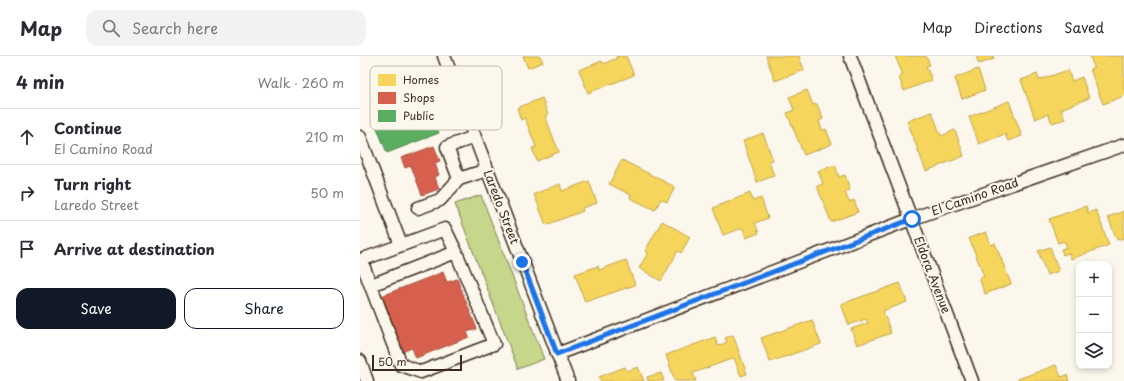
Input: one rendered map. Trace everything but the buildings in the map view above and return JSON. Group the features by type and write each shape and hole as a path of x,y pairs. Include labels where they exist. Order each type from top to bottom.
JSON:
{"street":[{"name":"Laredo Street","path":"444,56 448,66"},
{"name":"Eldora Avenue","path":"850,56 972,381"},
{"name":"Laredo Street","path":"471,130 568,381"},
{"path":"360,137 401,245"},
{"path":"459,179 448,147 474,137"},
{"name":"El Camino Road","path":"557,354 912,219 1124,145"},
{"path":"418,208 440,200 459,179 487,170"},
{"path":"445,228 494,344 419,376 401,365 361,256 401,245 445,228"},
{"path":"371,285 456,252"},
{"path":"360,361 368,381"}],"green space":[{"path":"481,195 544,359 518,369 455,204"}],"route":[{"path":"522,262 557,354 912,219"}]}
